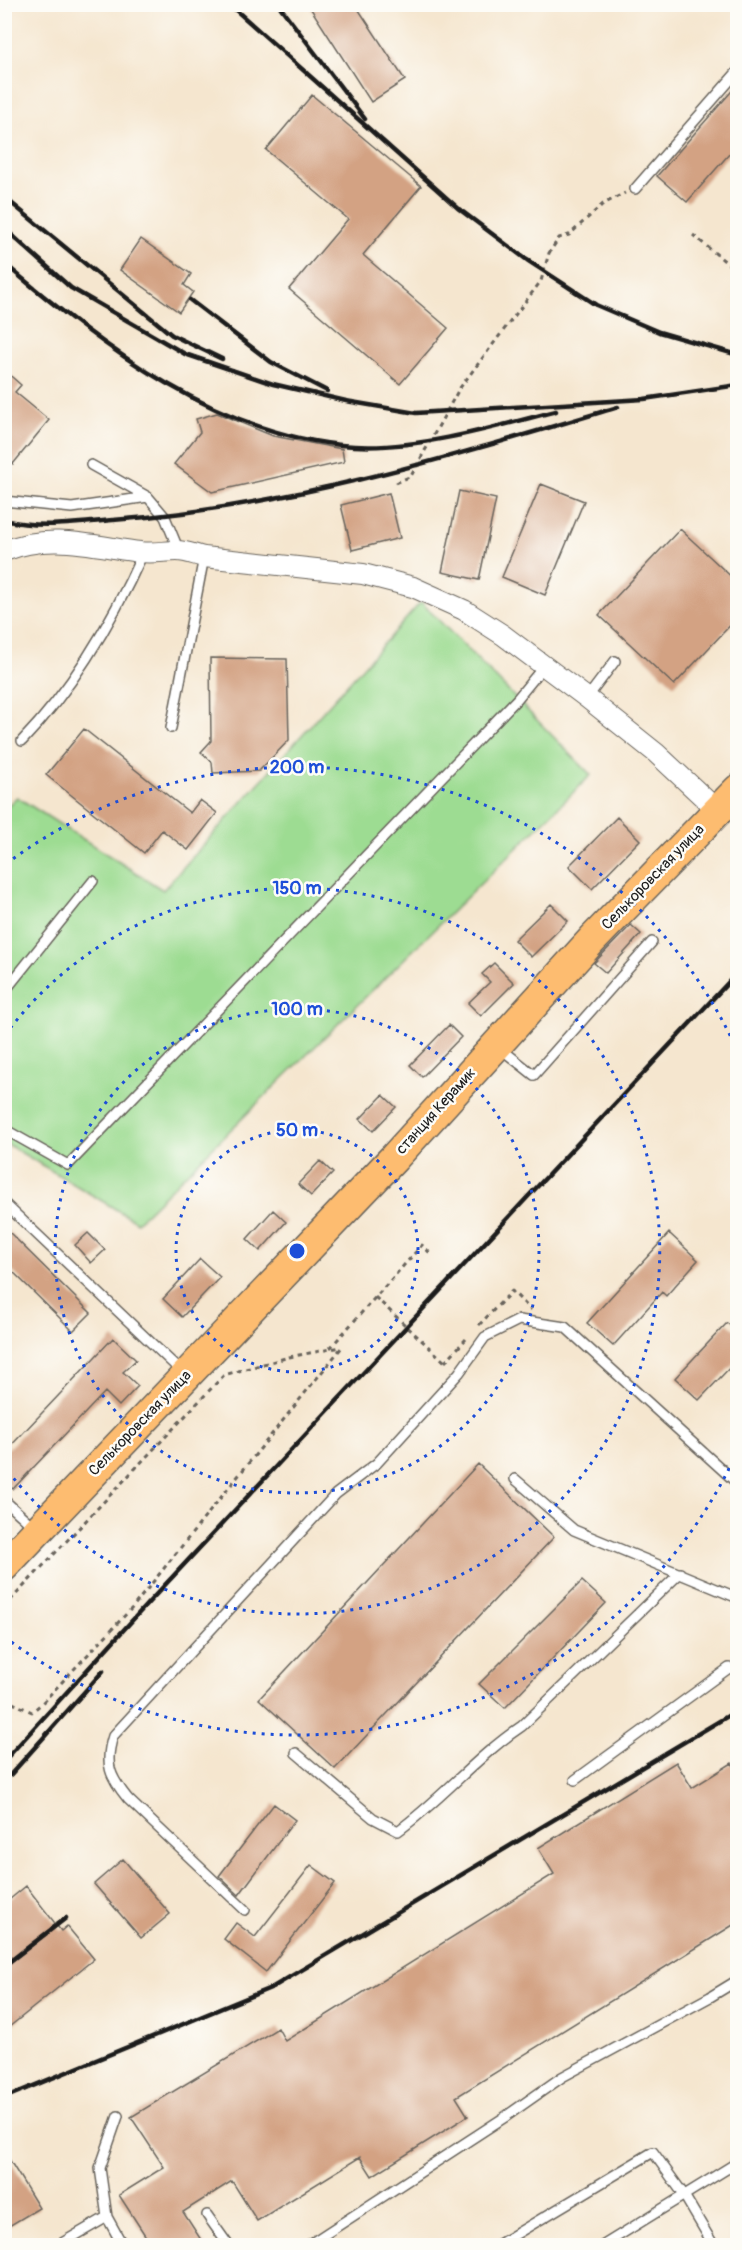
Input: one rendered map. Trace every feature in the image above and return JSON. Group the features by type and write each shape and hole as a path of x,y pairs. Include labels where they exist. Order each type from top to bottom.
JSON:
{"main road":[{"name":"Селькоровская улица","path":"593,939 728,800"},
{"name":"станция Керамик","path":"277,1281 394,1158 593,939"},
{"name":"Селькоровская улица","path":"4,1566 277,1281"}],"street":[{"path":"4,551 16,546 56,540 99,544 143,553 179,551 204,557 363,574 413,587 464,610 587,698 656,753 728,800"}],"lane":[{"path":"635,189 738,71"},
{"path":"91,465 148,497 165,517 179,551"},
{"path":"4,501 72,508 148,497"},
{"path":"22,741 58,701 124,596 143,553"},
{"path":"171,728 204,557"},
{"path":"587,698 615,661"},
{"path":"4,1129 68,1165 517,699 544,666"},
{"path":"4,992 93,880"},
{"path":"496,1045 534,1075 652,942"},
{"path":"4,1203 185,1375"},
{"path":"244,1910 128,1799 112,1780 109,1750 113,1736 336,1494 377,1463 459,1373 485,1337 519,1320 565,1327 738,1484"},
{"path":"515,1479 574,1530 738,1598"},
{"path":"4,1500 38,1530"},
{"path":"296,1753 373,1818 398,1831 424,1811 499,1742 522,1726 680,1573"},
{"path":"575,1780 729,1668 738,1670"},
{"path":"307,2246 505,2117 562,2077 738,1980"},
{"path":"118,2116 100,2168 107,2217 123,2246"},
{"path":"496,2246 653,2152 684,2195 714,2246"},
{"path":"602,2246 738,2162"},
{"path":"207,2215 229,2246"},
{"path":"57,2246 107,2217"}],"path":[{"path":"396,483 411,476 459,389 540,281 549,253 559,238 569,235 603,204 635,189"},
{"path":"693,235 738,272"},
{"path":"329,1350 422,1245 430,1253"},
{"path":"488,1315 512,1291 530,1306 537,1323"},
{"path":"375,1297 445,1362"},
{"path":"4,1607 224,1375 289,1357 342,1347 132,1608 32,1712 4,1699"}],"green space":[{"path":"421,602 591,775 137,1222 5,1143 4,809 17,797 163,890"}],"building":[{"path":"318,4 355,4 405,80 371,102 311,9"},
{"path":"738,84 738,144 687,202 657,176"},
{"path":"312,95 421,186 363,255 448,328 400,384 289,289 348,219 266,150"},
{"path":"141,239 191,274 184,285 193,292 179,312 120,270"},
{"path":"4,370 21,385 15,392 49,420 13,464 4,457"},
{"path":"217,413 273,436 342,449 344,462 212,492 174,464 200,432 196,419"},
{"path":"541,484 584,501 545,595 502,577"},
{"path":"459,491 496,499 479,580 442,572"},
{"path":"389,493 400,538 352,550 341,505"},
{"path":"680,529 738,583 738,617 674,685 599,615"},
{"path":"210,658 287,659 289,740 259,771 213,773 212,762 201,752 211,741"},
{"path":"84,729 190,813 200,800 217,813 188,850 162,830 144,853 46,775"},
{"path":"617,817 640,840 592,889 569,866"},
{"path":"551,904 568,921 531,957 514,940"},
{"path":"631,925 641,934 606,973 594,963"},
{"path":"494,963 514,983 481,1016 468,1003 490,982 482,974"},
{"path":"449,1025 461,1037 422,1077 410,1065"},
{"path":"383,1095 396,1107 373,1131 360,1119"},
{"path":"320,1161 333,1173 311,1196 298,1184"},
{"path":"273,1210 286,1222 260,1251 247,1239"},
{"path":"4,1227 91,1313 73,1331 4,1263"},
{"path":"88,1233 105,1250 91,1263 75,1245"},
{"path":"669,1233 698,1260 666,1296 662,1292 613,1346 587,1323"},
{"path":"200,1259 220,1277 182,1317 163,1299"},
{"path":"727,1323 738,1332 738,1359 699,1400 675,1378"},
{"path":"113,1338 136,1360 123,1372 138,1386 119,1406 105,1392 13,1489 4,1481 4,1453"},
{"path":"478,1464 554,1537 335,1769 259,1699"},
{"path":"582,1581 606,1603 505,1708 479,1684"},
{"path":"676,1762 692,1788 732,1763 738,1771 738,1922 456,2097 468,2116 372,2176 360,2157 257,2221 232,2181 183,2212 205,2246 152,2246 119,2195 164,2167 131,2117 278,2028 285,2041 554,1874 538,1848"},
{"path":"274,1804 295,1820 239,1895 219,1876"},
{"path":"123,1859 170,1914 141,1938 94,1884"},
{"path":"311,1865 335,1883 266,1972 224,1939 236,1923 255,1937"},
{"path":"26,1886 61,1931 67,1926 94,1959 4,2031 4,1904"},
{"path":"4,2151 39,2208 4,2229"}],"railway":[{"path":"229,4 459,209 527,260 596,305 659,332 738,355"},
{"path":"278,4 365,119"},
{"path":"4,197 172,335 222,359"},
{"path":"4,228 71,288 185,354 273,384 346,401 416,413 644,399 738,385"},
{"path":"4,263 82,326 123,356 166,383 210,407 256,426 304,439 354,446 404,444 456,436 556,411"},
{"path":"190,300 271,362 327,391"},
{"path":"4,520 45,525 72,524 177,514 241,504 305,492 431,461 618,407"},
{"path":"4,1761 149,1602 738,972"},
{"path":"4,1782 103,1671"},
{"path":"4,2098 273,1987 738,1710"},
{"path":"4,1966 66,1918"}]}
